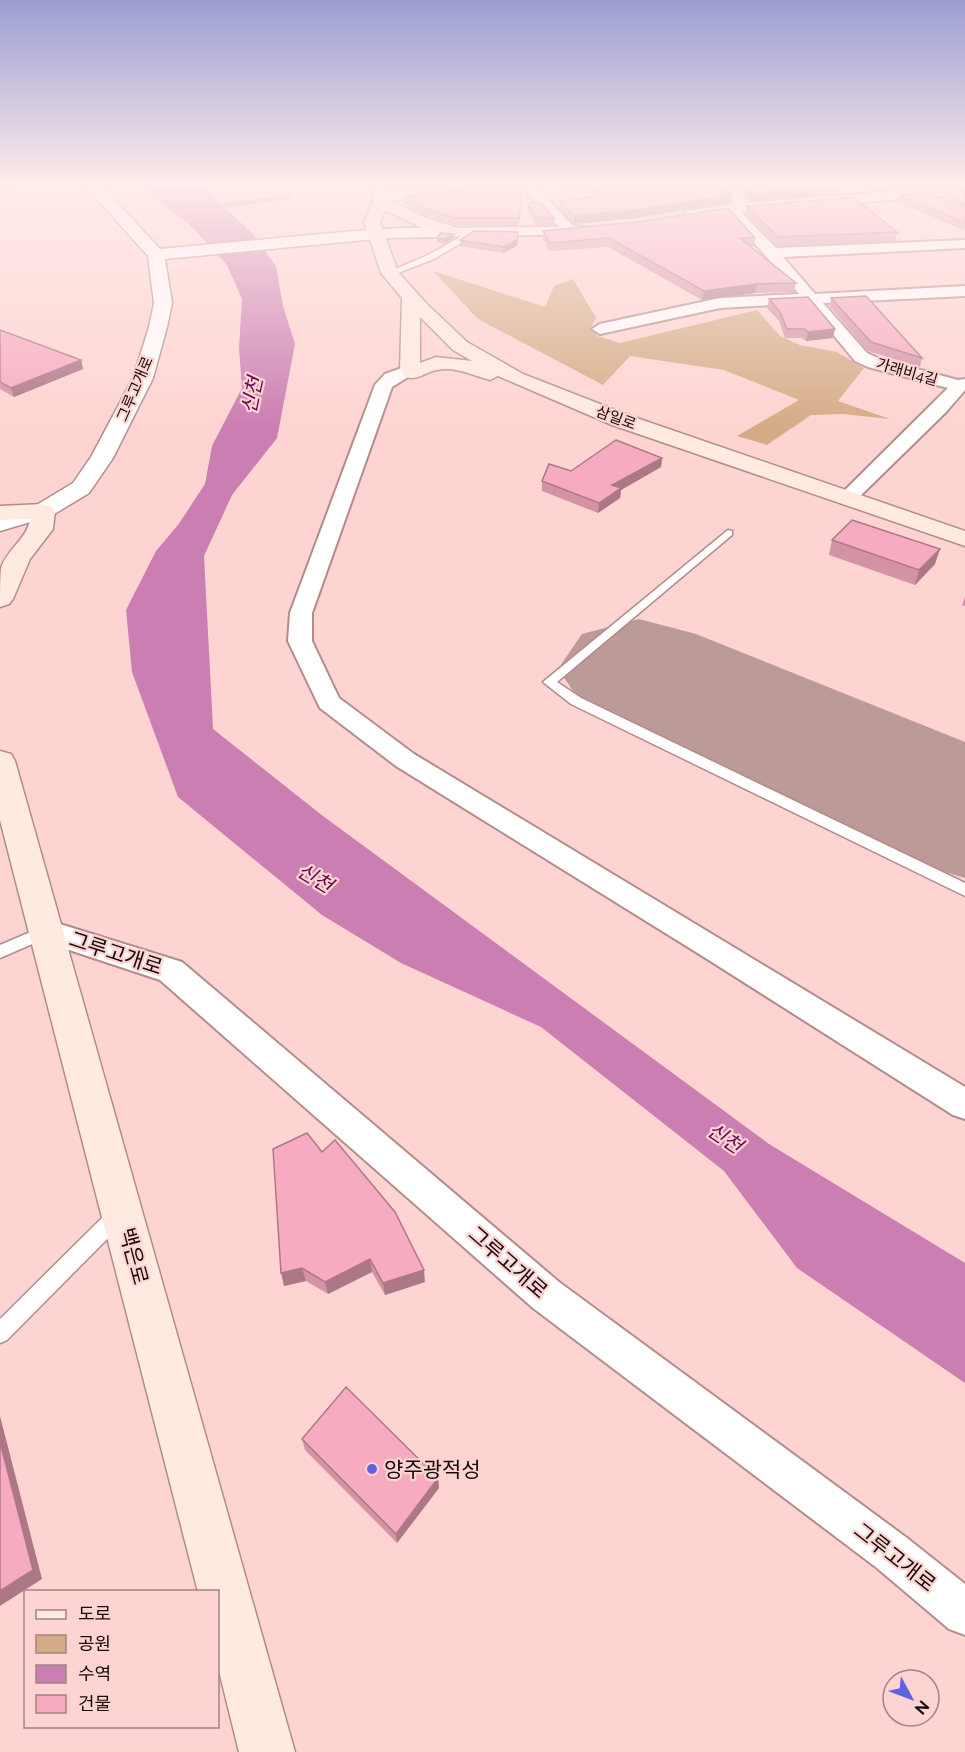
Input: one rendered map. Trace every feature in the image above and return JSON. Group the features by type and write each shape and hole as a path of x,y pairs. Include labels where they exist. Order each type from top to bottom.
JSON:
{"main road":[{"name":"삼일로","path":"387,264 411,297 460,346 516,378 620,420 965,539"},
{"path":"388,267 391,264"},
{"path":"411,297 411,371"},
{"path":"411,371 453,339"},
{"path":"411,371 436,363 472,367 553,393"},
{"path":"0,513 43,511 41,528 18,557 0,599"},
{"name":"백은로","path":"0,761 267,1752"}],"street":[{"name":"그루고개로","path":"0,524 43,511 81,488 102,459 143,378 163,303 163,264"},
{"name":"가래비4길","path":"781,264 861,357 874,363 962,385"},
{"path":"600,329 720,303 965,291"},
{"path":"411,371 391,378 384,385 301,613 300,641 329,702 405,760 965,1105"},
{"path":"847,498 962,385"},
{"name":"그루고개로","path":"47,931 171,971 546,1295 892,1553 965,1613"}],"lane":[{"path":"388,267 402,264"},
{"path":"728,533 549,682 576,701 965,890"},
{"path":"0,952 47,931"},
{"path":"0,1333 122,1210"}],"green space":[{"path":"433,271 545,307 554,286 573,279 596,318 591,327 597,336 620,343 757,310 780,336 800,345 837,352 864,368 838,401 890,419 843,414 811,415 767,445 737,436 799,400 724,370 630,356 603,385 478,319"}],"water":[{"name":"신천","path":"274,264 283,306 295,344 277,438 232,495 204,556 213,729 323,816 769,1144 965,1263 965,1383 797,1268 724,1171 541,1027 401,963 322,915 178,797 132,672 126,610 156,551 178,525 205,484 212,446 242,388 239,348 242,299 227,265"}],"building":[{"path":"655,264 772,264 796,283 757,284 704,291"},
{"path":"866,296 922,358 871,342 831,298"},
{"path":"808,297 835,329 808,332 804,329 787,329 780,312 769,299"},
{"path":"0,330 81,360 11,388 0,382"},
{"path":"616,440 662,458 612,485 621,488 599,503 542,481 549,464 571,471"},
{"path":"852,520 940,549 919,570 832,540"},
{"path":"307,1133 322,1152 335,1140 395,1212 424,1270 383,1283 370,1259 325,1282 302,1268 281,1273 273,1149"},
{"name":"양주광적성","path":"346,1387 438,1478 396,1534 302,1439"},
{"path":"0,1442 33,1570 0,1591"}],"runway":[{"path":"639,669 965,814"}],"place":[{"name":"양주광적성","path":"372,1469"}]}
